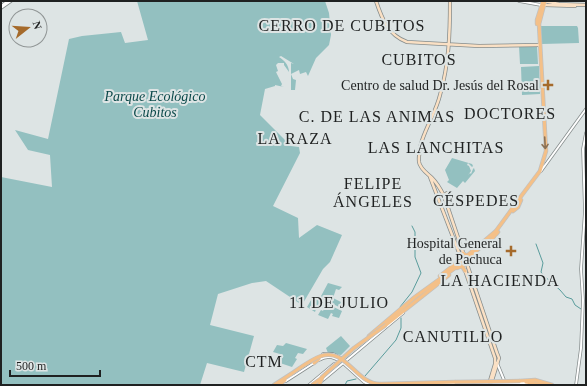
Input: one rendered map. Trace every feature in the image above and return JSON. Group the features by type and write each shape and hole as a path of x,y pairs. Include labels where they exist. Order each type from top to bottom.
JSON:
{"main road":[{"path":"376,1 386,25 399,38 410,43 456,45 540,45"},
{"path":"450,1 450,44 440,97 423,136 419,157 420,166 440,187 444,196 482,314 495,361 490,383"},
{"path":"544,3 585,4"},
{"path":"544,3 570,6 585,4"},
{"path":"433,283 496,236 513,210 518,207 520,201 540,171 546,151 540,45 537,20 544,3"},
{"path":"441,44 448,47 448,53"},
{"path":"448,53 451,47 456,45"},
{"path":"429,176 464,260 466,271 499,358 490,383"},
{"path":"314,363 329,355 342,357 428,292 493,235 514,204 530,186"},
{"path":"444,196 447,193 450,193"},
{"path":"448,224 446,217 448,216 454,228"},
{"path":"464,260 465,255 468,255 493,235"},
{"path":"484,244 490,241"},
{"path":"310,385 323,377 360,347 380,326 458,262 464,260"},
{"path":"457,268 462,266 466,271"},
{"path":"428,292 443,276"},
{"path":"372,338 371,336 380,326"},
{"path":"317,385 323,377 353,349"},
{"path":"279,385 318,357 331,355 340,358 365,380 375,384 540,381 552,385"},
{"path":"274,385 280,380 319,358 331,356 339,359 364,381 375,385"},
{"path":"531,381 543,385"}],"street":[{"path":"1,6 9,1"},
{"path":"519,1 544,3"},
{"path":"540,171 552,157 586,108"},
{"path":"576,385 581,348 583,300 581,269 585,210 584,149 586,133"},
{"path":"348,366 348,361 350,358 406,309"},
{"path":"280,380 319,356 329,354 342,356 372,333"},
{"path":"334,370 343,359 352,352 353,349"},
{"path":"317,385 338,367 347,353"},
{"path":"338,355 343,359 353,373 370,385"},
{"path":"332,357 334,360 333,365"},
{"path":"279,385 322,358 332,357 355,370 363,378 376,383 506,384 531,381"},
{"path":"343,359 350,358"},
{"path":"310,385 333,365 341,362"},
{"path":"497,363 504,380"},
{"path":"338,367 348,366"},
{"path":"490,383 504,380 531,381"},
{"path":"419,385 450,383"}],"green space":[{"name":"Parque Ecológico Cubitos","path":"137,1 325,1 329,13 331,35 329,45 316,58 308,76 306,72 300,74 299,70 291,74 291,63 294,64 281,56 279,57 286,63 289,72 284,63 278,63 276,65 278,71 276,72 282,84 281,86 284,87 275,85 265,89 260,115 291,146 299,147 300,153 273,206 298,218 299,238 317,225 342,235 330,262 323,269 302,305 266,281 252,283 218,294 210,325 254,336 244,372 207,363 200,385 1,385 1,177 52,187 50,155 28,150 15,130 48,139 69,39 82,36 121,32 125,43 148,40"},
{"path":"540,26 577,26 579,43 542,44"},
{"path":"519,46 537,46 538,64 520,64"},
{"path":"539,66 540,94 522,95 521,67"},
{"path":"291,74 293,79 296,80 295,90 291,90"},
{"path":"452,158 472,164 472,167 468,163 467,165 471,171 468,175 470,173 471,174 474,168 475,171 465,183 463,181 457,188 447,182 449,180 445,170"},
{"path":"328,283 342,287 339,290 336,289 333,298 341,302 339,307 323,299 322,300 323,302 342,311 339,318 332,316 333,314 331,313 328,319 318,315 321,310 323,311 324,309 318,306 314,307 316,309 315,312 307,307 314,295 320,298"},
{"path":"341,336 350,346 341,355 328,353 326,348"},
{"path":"286,343 307,349 303,354 298,353 295,358 297,359 292,367 277,362 280,354 273,352 277,345 283,346"}],"waterway":[{"path":"400,307 412,292 421,273 415,257 415,232 412,226"},
{"path":"536,244 543,263 541,272 543,275 566,297 572,299 575,305 581,309"},
{"path":"365,376 396,340 401,328 401,318"},
{"path":"345,385 347,381 356,379"}],"place":[{"name":"Centro de salud Dr. Jesús del Rosal","path":"548,85"},
{"name":"Hospital General de Pachuca","path":"511,251"}],"district":[{"name":"CERRO DE CUBITOS","path":"342,25"},
{"name":"CUBITOS","path":"419,59"},
{"name":"DOCTORES","path":"510,113"},
{"name":"C. DE LAS ANIMAS","path":"377,116"},
{"name":"LA RAZA","path":"295,138"},
{"name":"LAS LANCHITAS","path":"436,147"},
{"name":"FELIPE ÁNGELES","path":"373,192"},
{"name":"CÉSPEDES","path":"476,200"},
{"name":"LA HACIENDA","path":"500,280"},
{"name":"11 DE JULIO","path":"339,302"},
{"name":"CANUTILLO","path":"453,336"},
{"name":"CTM","path":"264,361"}]}
